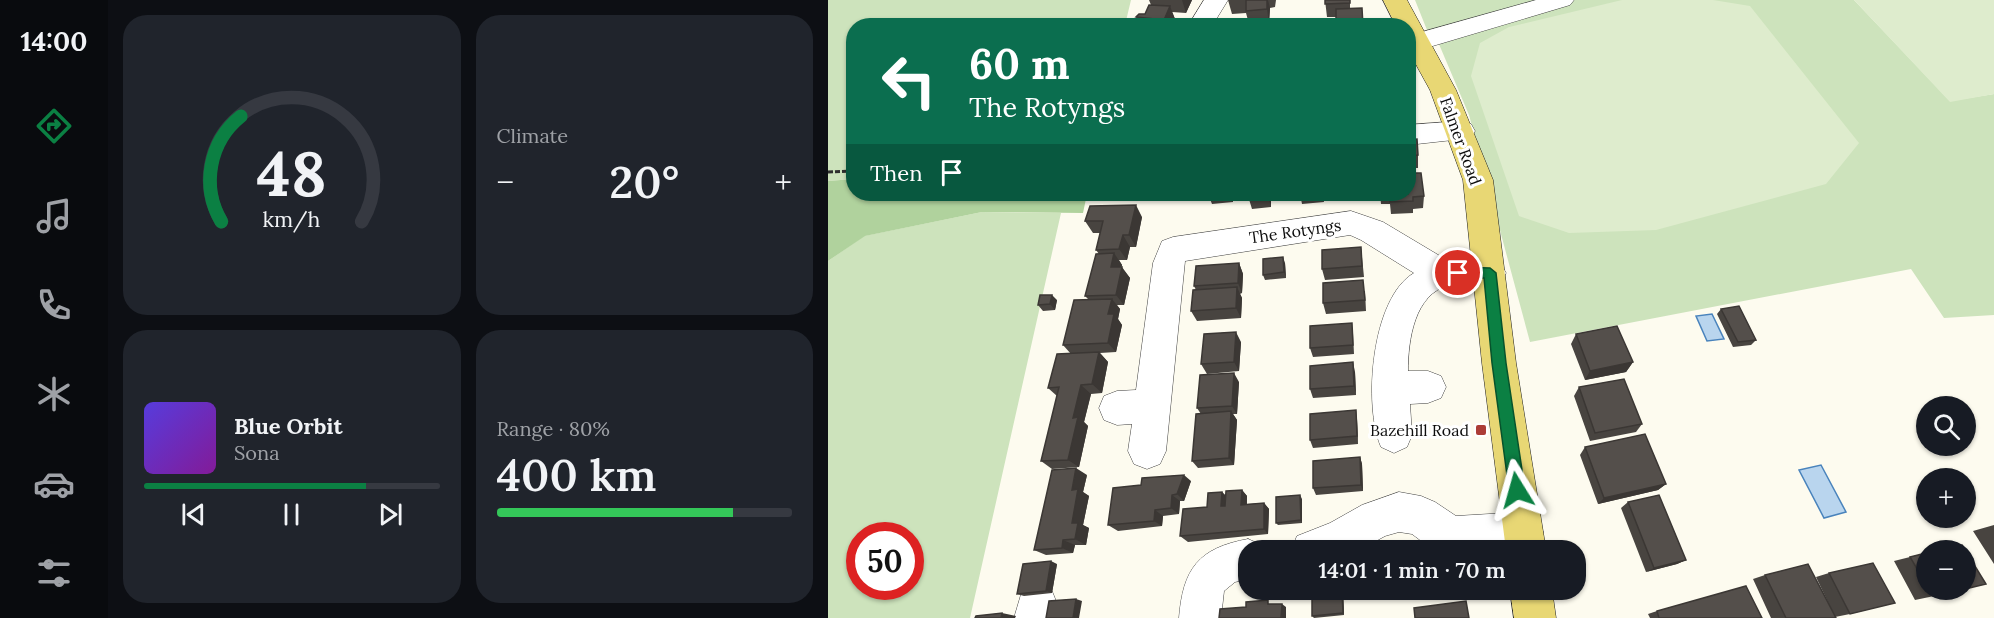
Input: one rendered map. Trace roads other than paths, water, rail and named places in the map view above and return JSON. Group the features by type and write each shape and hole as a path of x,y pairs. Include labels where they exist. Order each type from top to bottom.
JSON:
{"main road":[{"name":"Falmer Road","path":"1395,0 1404,18"},
{"name":"Falmer Road","path":"1416,40 1443,90 1461,131 1478,180 1499,363 1525,540"},
{"path":"1532,600 1535,618"}],"street":[{"path":"1205,18 1216,0"},
{"path":"1416,30 1562,0"},
{"path":"1416,134 1461,131"},
{"name":"The Rotyngs","path":"1147,451 1173,237 1351,223 1372,231 1441,273"},
{"path":"1394,435 1390,350 1400,315 1416,291 1441,273 1490,273"},
{"path":"1391,388 1428,387"},
{"path":"1117,408 1152,405"},
{"path":"1340,540 1377,519 1399,512 1421,516 1438,529 1456,536 1511,540"},
{"path":"1200,618 1201,597 1211,573 1229,561 1238,560"}],"water":[{"path":"1712,314 1724,339 1707,341 1696,316"},
{"path":"1821,465 1846,512 1824,518 1799,470"}],"place":[{"name":"Bazehill Road","path":"1481,430"}]}
